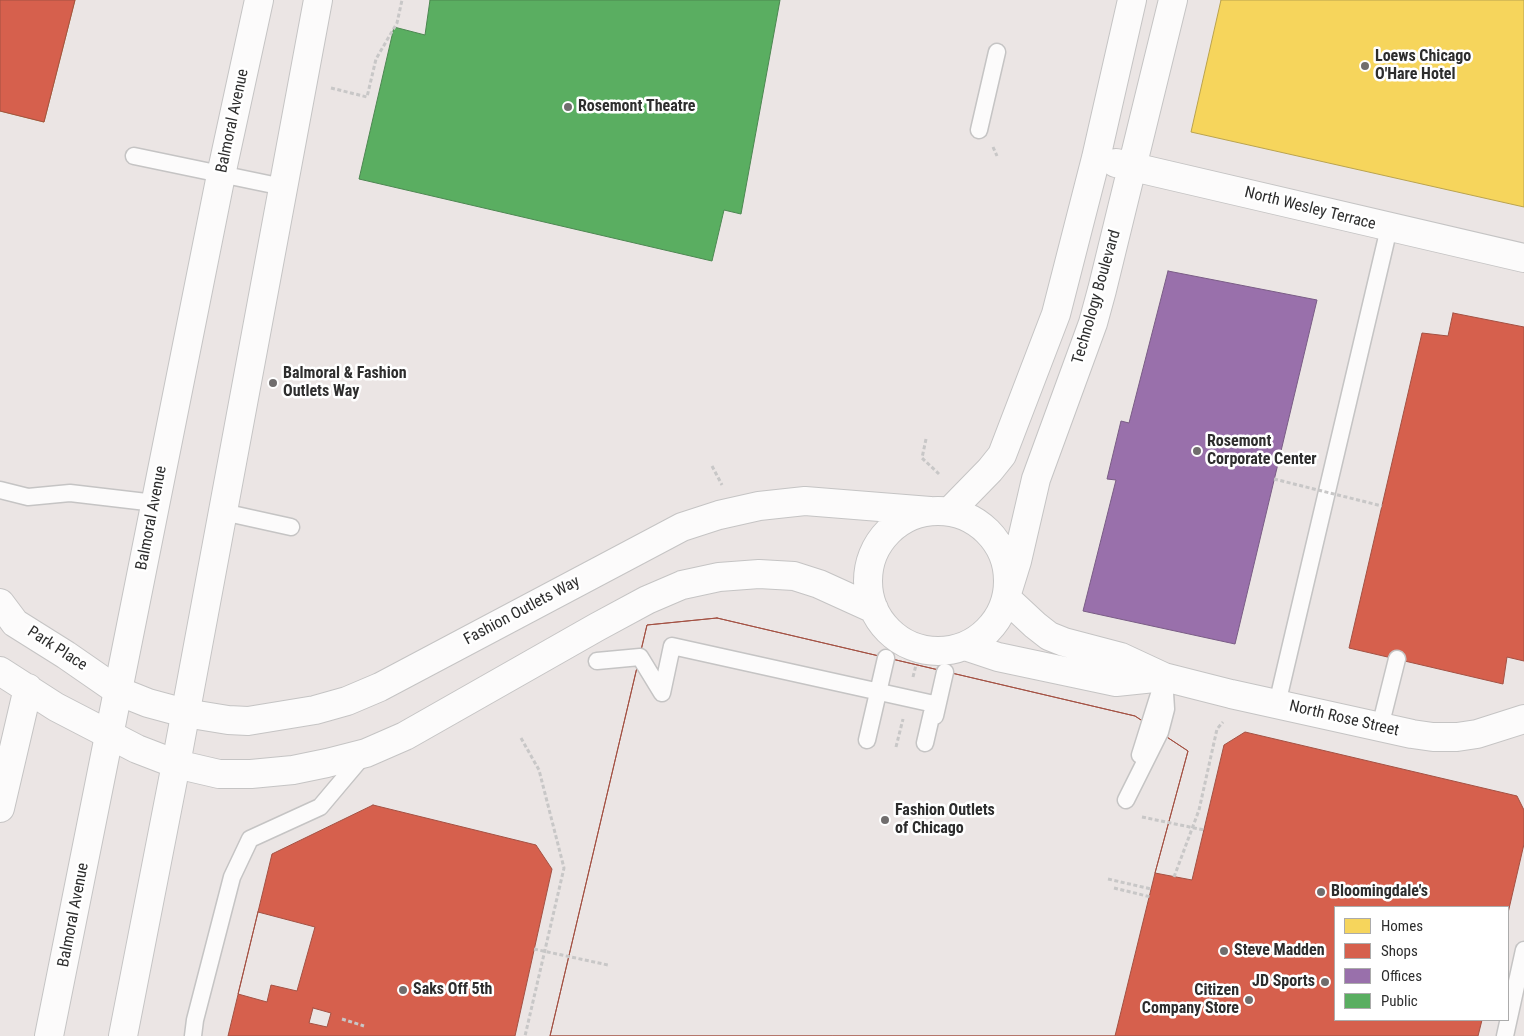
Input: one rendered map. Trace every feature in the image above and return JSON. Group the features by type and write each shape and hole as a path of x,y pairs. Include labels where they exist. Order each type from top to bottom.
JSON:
{"street":[{"name":"Balmoral Avenue","path":"50,1036 221,175 259,0"},
{"path":"123,1036 176,764 318,0"},
{"path":"940,511 990,470 1002,455 1016,422 1056,314 1096,158 1132,0"},
{"name":"Technology Boulevard","path":"1007,594 1017,561 1036,479 1093,324 1173,0"},
{"name":"North Wesley Terrace","path":"1096,158 1389,228 1524,258"},
{"name":"Fashion Outlets Way","path":"118,691 148,703 185,713 228,720 248,721 314,710 347,701 380,687 682,527 719,515 759,506 805,502 940,511"},
{"path":"940,511 971,518 988,531 1001,548 1007,569 1007,594 998,618 984,635 965,646 935,651 912,646 892,634 881,622 874,609 868,588 869,566 877,546 891,529 909,517 940,511"},
{"path":"0,671 56,708 136,750 176,764 219,774 251,774 293,770 366,753 404,736 647,600 682,585 719,577 759,574 794,576 819,584 874,609"},
{"name":"North Rose Street","path":"1007,594 1035,625 1049,636 1121,658 1164,677 1231,694 1433,737 1458,737 1496,729 1524,720"},
{"name":"Park Place","path":"5,614 118,691"},
{"name":"North Rose Street","path":"965,646 998,658 1116,682 1164,677"},
{"path":"0,808 28,688"}],"lane":[{"path":"978,130 997,52"},
{"path":"134,156 283,187"},
{"path":"1277,704 1389,228"},
{"path":"0,490 28,497 70,493 155,503"},
{"path":"223,512 290,527"},
{"path":"597,661 640,657 662,693 672,646 934,704 926,749 944,672"},
{"path":"867,740 886,658"},
{"path":"1380,727 1397,659"},
{"path":"1164,677 1166,709 1160,732 1126,800 1155,707 1164,677"},
{"path":"193,1036 195,1020 232,877 250,839 320,807 366,753"},
{"path":"1509,1018 1524,950"},
{"path":"1505,1036 1508,1021"}],"path":[{"path":"322,86 367,97 376,58 397,23 402,0"},
{"path":"926,439 922,458 939,474"},
{"path":"712,466 723,488"},
{"path":"1274,479 1382,506"},
{"path":"1174,877 1199,810 1217,729 1224,719"},
{"path":"521,738 539,770 564,868 525,1036"},
{"path":"1140,817 1204,830"},
{"path":"1108,879 1151,889"},
{"path":"1114,888 1151,897"},
{"path":"534,949 608,965"},
{"path":"342,1018 364,1026"}],"building: Homes":[{"path":"0,0 75,0 44,122 0,111"},
{"name":"Loews Chicago O'Hare Hotel","path":"1221,0 1524,0 1524,207 1191,132"}],"building: Shops":[{"path":"0,0 75,0 44,122 0,111"},
{"path":"1453,313 1524,327 1524,661 1507,657 1503,684 1349,648 1422,333 1448,336"},
{"name":"Fashion Outlets of Chicago","path":"717,618 1135,716 1188,751 1155,873 1192,880 1224,745 1245,732 1517,796 1524,810 1524,844 1509,909 1509,906 1334,906 1334,1021 1482,1021 1478,1036 550,1036 647,625"},
{"name":"Fashion Outlets of Chicago","path":"717,618 1135,716 1188,751 1155,873 1115,1036 550,1036 647,625"},
{"path":"373,805 536,845 552,869 515,1036 228,1036 272,854"},
{"path":"258,912 315,927 297,991 271,985 267,1002 238,994"},
{"path":"313,1008 331,1013 327,1027 309,1023"}],"building: Offices":[{"name":"Rosemont Corporate Center","path":"1168,271 1317,300 1235,644 1083,611 1116,480 1107,479 1121,421 1129,423"}],"building: Public":[{"name":"Rosemont Theatre","path":"430,0 780,0 741,214 724,210 712,261 359,179 394,27 425,35"}],"place":[{"name":"Loews Chicago O'Hare Hotel","path":"1365,66"},
{"name":"Rosemont Theatre","path":"568,107"},
{"name":"Balmoral & Fashion Outlets Way","path":"273,383"},
{"name":"Rosemont Corporate Center","path":"1197,451"},
{"name":"Fashion Outlets of Chicago","path":"885,820"},
{"name":"Bloomingdale's","path":"1321,892"},
{"name":"Steve Madden","path":"1224,951"},
{"name":"JD Sports","path":"1325,982"},
{"name":"Saks Off 5th","path":"403,990"},
{"name":"Citizen Company Store","path":"1249,1000"}]}
